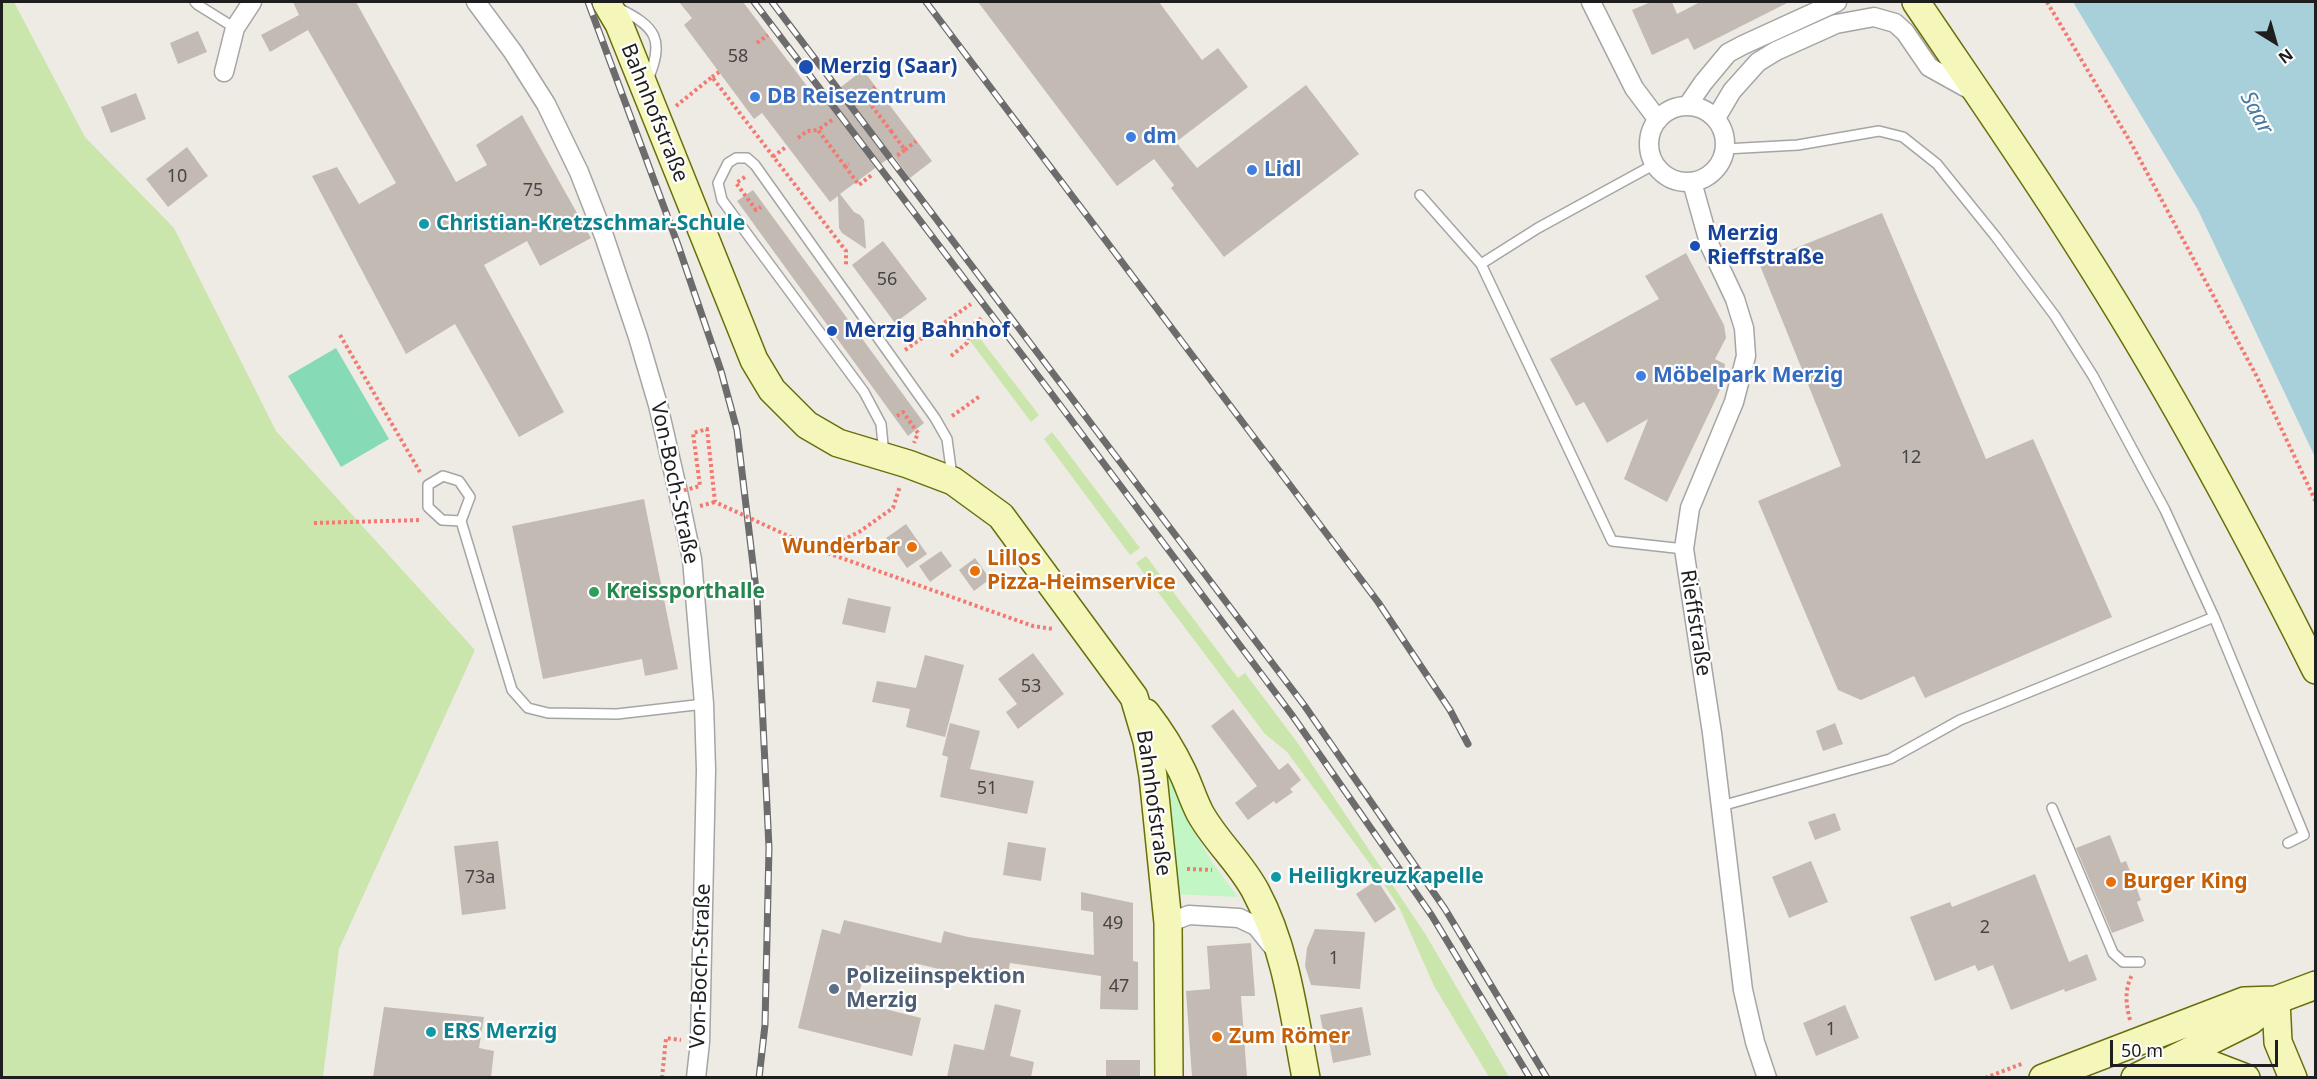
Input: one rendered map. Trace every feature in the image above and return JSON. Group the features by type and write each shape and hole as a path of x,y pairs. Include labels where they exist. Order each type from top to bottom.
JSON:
{"street":[{"path":"224,72 235,28 252,2"},
{"name":"Von-Boch-Straße","path":"477,2 513,52 546,104 579,172 604,236 658,405 692,560 704,704 706,770 700,1042 696,1077"},
{"name":"Bahnhofstraße","path":"607,2 619,24 754,360 772,390 807,425 838,443 883,447 953,481 1001,516 1134,697 1147,741 1154,776 1168,923 1169,1077"},
{"path":"1591,2 1635,88 1658,120"},
{"path":"1688,105 1717,64 1728,53 1837,2"},
{"path":"1916,2 2077,243 2187,425 2316,670"},
{"path":"1716,118 1732,91 1758,62 1776,51 1836,24 1874,17 1895,23 1905,32 1929,68 1979,95"},
{"path":"1688,105 1708,111 1716,118 1722,128 1725,149 1722,161 1714,171 1692,182 1671,179 1662,173 1650,153 1649,142 1651,130 1666,112 1688,105"},
{"name":"Rieffstraße","path":"1692,182 1710,246 1735,299 1744,328 1746,356 1734,402 1690,508 1684,549 1712,733 1743,990 1755,1042 1767,1077"},
{"path":"1134,697 1162,735 1182,772 1199,812 1212,833 1243,872 1266,911 1287,981 1306,1077"},
{"path":"1168,923 1189,915 1239,918 1256,926 1274,949 1287,981"},
{"path":"2141,1075 2250,1021 2276,1000 2316,985"},
{"path":"2043,1077 2244,1001 2276,1000"},
{"path":"2276,1000 2278,1042 2293,1077"},
{"path":"2141,1075 2207,1063 2246,1077"}],"lane":[{"path":"195,2 235,28"},
{"path":"1725,149 1798,145 1879,131 1903,136 1937,164 1996,237 2055,316 2093,376 2165,510 2214,617 2304,835 2288,843"},
{"path":"883,447 881,424 864,392 722,200 718,183 728,164 736,158 747,158 757,168 935,418 947,439 953,481"},
{"path":"1481,264 1538,228 1655,164"},
{"path":"1420,195 1481,264 1612,541 1684,549"},
{"path":"461,522 442,520 428,507 428,485 443,476 459,481 470,497 461,522 512,690 528,708 548,713 617,714 704,704"},
{"path":"1721,806 1890,759 1959,720 2214,617"},
{"path":"2052,808 2113,952 2123,962 2140,962"}],"path":[{"path":"2047,2 2131,142 2256,375 2316,502"},
{"path":"757,43 768,35"},
{"path":"712,77 719,72"},
{"path":"864,96 875,87"},
{"path":"868,101 905,150"},
{"path":"798,138 807,131 818,130 832,120"},
{"path":"818,130 847,165 859,184 873,174"},
{"path":"895,157 916,141"},
{"path":"751,214 756,210"},
{"path":"905,350 971,304"},
{"path":"951,356 967,343 971,326 982,318"},
{"path":"340,335 428,485"},
{"path":"951,417 980,396"},
{"path":"897,416 909,408"},
{"path":"883,447 913,447 918,433 903,412"},
{"path":"678,492 700,486 693,433 707,429 715,502 821,551 1033,626 1088,633"},
{"path":"314,523 442,520"},
{"path":"821,551 859,532"},
{"path":"1162,867 1243,872"},
{"path":"2132,1025 2126,1000 2127,984 2140,962"},
{"path":"662,1077 666,1038 700,1042"},
{"path":"532,1077 544,1077"}],"green space":[{"path":"2,2 14,2 85,137 174,228 276,431 475,650 339,949 323,1077 2,1077"},
{"path":"975,332 1039,415 1031,422 968,338"},
{"path":"336,348 389,439 341,467 288,376"},
{"path":"1052,432 1140,548 1130,555 1044,439"},
{"path":"1146,556 1238,678 1245,673 1297,742 1426,935 1509,1077 1489,1077 1434,986 1400,909 1378,875 1287,752 1265,734 1136,563"},
{"path":"1171,777 1194,831 1212,862 1238,897 1172,894 1161,780"}],"water":[{"name":"Saar","path":"2073,2 2315,2 2315,457 2198,210"}],"building":[{"name":"Christian-Kretzschmar-Schule","path":"293,2 356,2 456,182 487,165 476,145 522,115 591,238 540,266 527,241 484,265 564,412 519,437 455,324 406,354 312,176 337,167 359,204 396,183 308,30 270,52 261,35 299,15"},
{"path":"679,2 743,2 820,103 863,70 932,161 910,178 893,155 840,194 854,212 864,220 866,249 842,233 839,228 838,196 830,202 762,113 754,119 684,25 692,18"},
{"name":"dm","path":"978,2 1159,2 1202,60 1218,48 1248,87 1176,142 1197,168 1306,85 1359,154 1224,257 1171,188 1174,185 1154,159 1117,186"},
{"path":"1651,2 1672,2 1677,14 1700,2 1789,2 1694,50 1688,38 1652,55 1632,10"},
{"path":"198,31 207,52 178,64 170,43"},
{"path":"136,93 146,119 111,133 101,107"},
{"path":"187,147 208,176 168,207 146,179"},
{"path":"753,190 924,423 908,436 737,201"},
{"path":"1882,213 1986,459 2033,439 2112,617 1925,698 1914,676 1861,700 1838,690 1758,501 1841,466 1759,263"},
{"path":"883,241 927,299 895,323 852,265"},
{"name":"Möbelpark Merzig","path":"1686,253 1724,325 1726,338 1715,359 1725,364 1721,388 1667,502 1624,479 1648,419 1607,443 1584,402 1576,406 1550,359 1659,299 1645,276"},
{"name":"Kreissporthalle","path":"644,499 678,669 645,676 642,659 543,679 512,526"},
{"path":"906,524 927,554 907,568 886,538"},
{"path":"941,551 952,566 930,582 919,566"},
{"path":"975,558 990,579 974,591 959,570"},
{"path":"848,598 891,607 885,633 842,624"},
{"path":"1033,653 1064,694 1018,729 1006,712 1017,704 998,679"},
{"path":"925,655 964,665 945,737 906,727 910,709 872,702 877,681 916,688"},
{"path":"1233,709 1279,770 1288,763 1301,780 1290,789 1293,792 1276,804 1274,801 1248,820 1235,803 1257,786 1211,726"},
{"path":"950,723 980,731 970,769 1034,781 1027,814 940,797 948,757 942,755"},
{"path":"1835,723 1843,744 1823,751 1816,731"},
{"path":"1835,813 1841,830 1815,840 1808,822"},
{"name":"Burger King","path":"2110,835 2121,863 2126,861 2141,900 2137,902 2144,921 2112,933 2076,848"},
{"path":"498,841 506,909 462,915 454,846"},
{"path":"1008,842 1046,848 1041,881 1003,875"},
{"path":"1811,861 1828,902 1789,918 1772,877"},
{"path":"2035,874 2069,962 2087,954 2097,980 2065,992 2064,989 2011,1010 1993,965 1978,971 1975,965 1935,981 1910,917 1950,902 1952,907"},
{"path":"1377,880 1396,909 1375,923 1356,894"},
{"path":"1081,892 1133,903 1133,961 1138,962 1138,1010 1100,1009 1101,976 1010,963 1007,978 959,971 959,974 914,963 911,976 866,965 857,1002 921,1018 912,1056 798,1028 822,929 840,934 844,920 941,943 944,931 968,937 1094,955 1093,912 1081,910"},
{"path":"1315,929 1365,932 1360,989 1311,985 1305,966 1307,948"},
{"name":"Zum Römer","path":"1251,943 1255,996 1241,996 1247,1077 1192,1077 1186,991 1210,989 1207,946"},
{"path":"995,1004 1021,1010 1010,1056 1034,1062 1031,1077 947,1077 954,1044 984,1050"},
{"path":"1845,1005 1859,1038 1816,1056 1803,1023"},
{"name":"ERS Merzig","path":"384,1007 484,1017 479,1048 494,1051 491,1077 373,1077"},
{"path":"1362,1007 1371,1055 1333,1063 1328,1036 1324,1036 1320,1015"},
{"path":"1106,1060 1140,1060 1140,1077 1106,1077"}],"railway":[{"path":"588,2 678,245 721,371 737,430 757,598 769,848 765,1025 759,1078"},
{"path":"754,2 1292,715 1432,916 1530,1078"},
{"path":"772,2 1304,705 1445,909 1547,1078"},
{"path":"926,2 1378,602 1450,710 1468,744"}],"place":[{"name":"Merzig (Saar)","path":"806,67"},
{"name":"DB Reisezentrum","path":"755,97"},
{"name":"dm","path":"1131,137"},
{"name":"Lidl","path":"1252,170"},
{"name":"Christian-Kretzschmar-Schule","path":"424,224"},
{"name":"Merzig Rieffstraße","path":"1695,246"},
{"name":"Merzig Bahnhof","path":"832,331"},
{"name":"Möbelpark Merzig","path":"1641,376"},
{"name":"Wunderbar","path":"912,547"},
{"name":"Lillos Pizza-Heimservice","path":"975,571"},
{"name":"Kreissporthalle","path":"594,592"},
{"name":"Heiligkreuzkapelle","path":"1276,877"},
{"name":"Burger King","path":"2111,882"},
{"name":"Polizeiinspektion Merzig","path":"834,989"},
{"name":"ERS Merzig","path":"431,1032"},
{"name":"Zum Römer","path":"1217,1037"}]}
